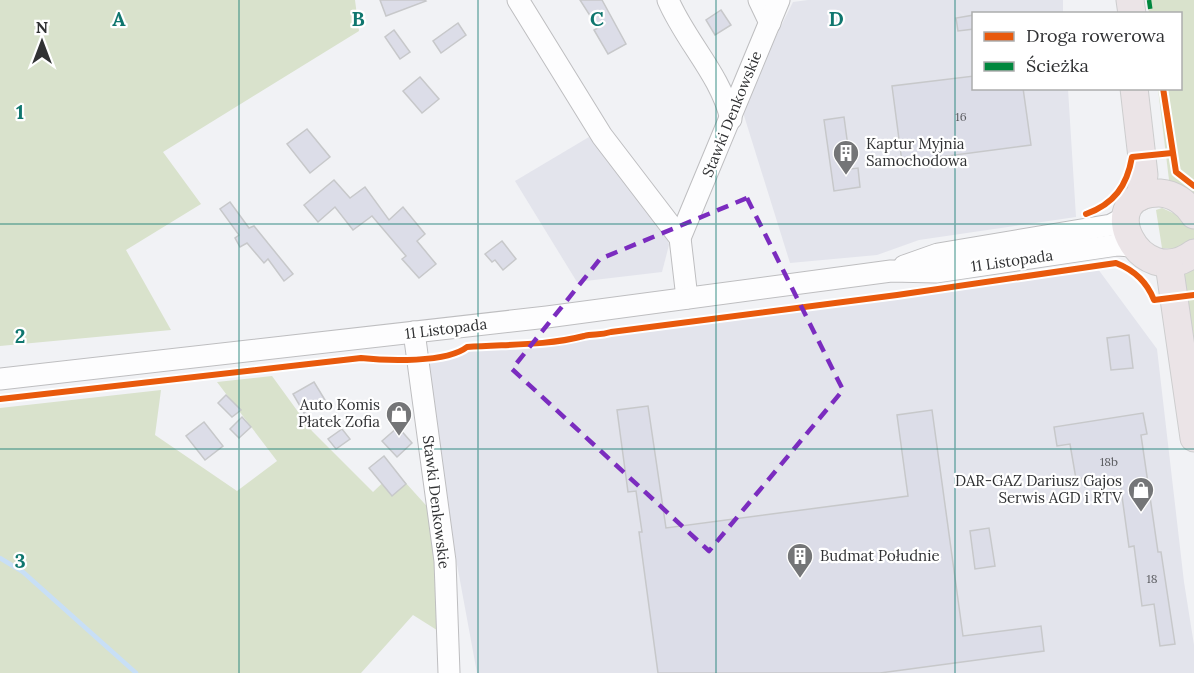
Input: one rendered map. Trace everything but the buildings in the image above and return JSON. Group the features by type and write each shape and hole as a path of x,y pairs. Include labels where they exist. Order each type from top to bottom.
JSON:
{"main road":[{"path":"1134,90 1144,175 1125,230 1132,246 1153,260 1169,264 1185,260 1194,253"},
{"path":"1148,90 1164,180 1187,207"},
{"path":"1132,207 1153,194 1187,207"},
{"path":"1169,264 1194,438"}],"street":[{"path":"518,0 602,136 680,238"},
{"path":"668,0 676,18 725,94 731,119"},
{"path":"759,0 770,23"},
{"name":"Stawki Denkowskie","path":"687,298 680,238 779,0"},
{"name":"11 Listopada","path":"891,271 938,254 1111,225 1132,207"},
{"name":"11 Listopada","path":"0,379 414,332 891,271 936,272 1117,245 1132,246"},
{"name":"Stawki Denkowskie","path":"414,332 445,561 449,673"}],"highlighted area":[{"path":"747,198 843,390 709,551 512,369 600,259"}],"shaded area":[{"path":"808,0 1063,0 1063,12 972,12 972,90 1068,90 1076,217 919,240 877,255 790,263 741,106 793,2"},
{"path":"589,137 645,202 667,234 669,245 662,272 577,282 515,181"},
{"path":"1095,265 1157,349 1184,582 1194,645 1194,673 477,673 419,358 459,353 467,347 542,344 587,335 597,336 611,332 897,295"}],"green space":[{"path":"0,0 355,0 359,31 163,152 201,204 126,250 171,330 0,346"},
{"path":"1147,0 1194,0 1194,366 1174,249 1162,248 1156,210 1162,208 1173,213 1158,90 1182,90 1182,12 1149,12"},
{"path":"272,376 312,431 373,492 395,471 433,513 440,632 413,615 361,673 0,673 0,408 161,390 155,435 237,491 277,461 217,382"}],"waterway":[{"path":"0,558 23,572 136,673"}],"marked path":[{"path":"1149,0 1151,12"}],"cycle path":[{"path":"1163,90 1176,172 1194,186"},
{"path":"1086,214 1104,205 1118,193 1127,177 1132,157 1172,153"},
{"path":"0,399 361,358 416,360 446,356 467,347 555,342 611,332 897,295 1116,263 1139,277 1154,300 1194,295"}],"place":[{"name":"Kaptur Myjnia Samochodowa","path":"846,176"},
{"name":"Auto Komis Płatek Zofia","path":"399,437"},
{"name":"DAR-GAZ Dariusz Gajos Serwis AGD i RTV","path":"1141,513"},
{"name":"Budmat Południe","path":"800,579"}]}
